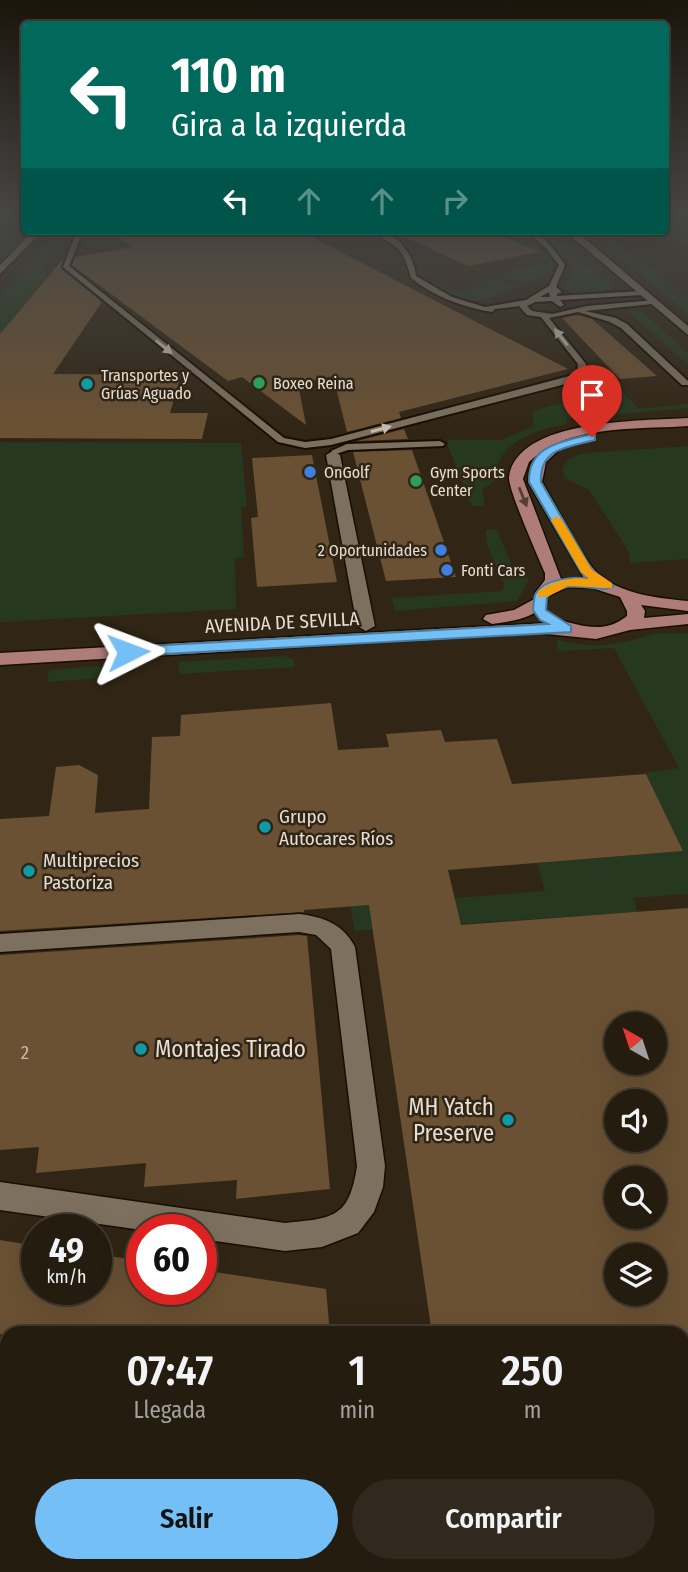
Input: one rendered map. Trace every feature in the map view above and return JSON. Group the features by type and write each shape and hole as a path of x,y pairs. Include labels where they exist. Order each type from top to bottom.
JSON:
{"main road":[{"path":"566,629 545,617 543,596 553,580 553,573 516,479 516,469 522,458 541,443 567,434 688,422"},
{"path":"688,429 579,440 555,448 539,459 534,467 535,482 587,572 628,597 688,606"},
{"name":"AVENIDA DE SEVILLA","path":"0,646 495,619 519,615 557,585 581,581 607,586"},
{"path":"628,597 636,611 629,625"},
{"name":"AVENIDA DE SEVILLA","path":"0,659 537,628 594,634 629,625 688,619"}],"street":[{"path":"632,284 688,332"},
{"path":"333,454 366,626"},
{"path":"0,943 299,923 321,925 332,932 343,947 371,1166 370,1192 363,1208 347,1224 323,1234 285,1237 0,1196"}],"lane":[{"path":"86,284 281,440 292,443 331,442 574,379 581,374 582,364 541,315 523,309 522,306 552,287"},
{"path":"423,284 443,297 509,313"},
{"path":"552,287 566,295 584,297"},
{"path":"552,287 554,299 560,305 613,320 624,326 685,383"},
{"path":"484,309 554,299 642,293"},
{"path":"523,314 559,315 573,310 652,302"},
{"path":"333,454 336,450 347,447 439,444"}],"green space":[{"path":"9,284 40,284 0,334 0,294"},
{"path":"432,284 462,291 479,284 521,286 495,297 474,300 452,296"},
{"path":"611,284 614,287 590,294 564,289 564,285"},
{"path":"653,284 670,284 688,299 688,314"},
{"path":"624,308 644,313 688,353 688,365"},
{"path":"611,379 639,409 688,404 688,408 566,419 567,424 531,434 510,447 502,456 497,467 496,480 482,490 485,506 472,506 448,440 501,440 533,426 533,411 580,398 563,388"},
{"path":"0,442 241,443 247,507 241,507 244,557 235,558 236,609 0,622"},
{"path":"688,446 688,559 630,563 629,552 589,490 565,478 562,469 571,458 586,453"},
{"path":"497,530 511,564 529,580 517,601 395,611 392,598 502,591 504,585 487,545 486,531"},
{"path":"688,633 688,894 633,898 637,912 355,931 350,906 545,891 537,863 682,851 646,773 679,768 614,648 557,651 557,640 581,645 603,645 653,634"},
{"path":"284,656 293,659 295,667 179,674 179,662"},
{"path":"98,666 120,674 120,677 47,682 49,670"}],"building":[{"path":"42,284 80,284 102,302 53,374 181,375 170,413 208,413 202,439 0,438 0,334"},
{"path":"98,284 404,284 568,369 399,412 401,418 347,432 333,376 298,384 306,425 242,377 228,381"},
{"path":"578,315 592,319 657,376 620,379 562,318"},
{"path":"404,429 408,439 357,441"},
{"path":"412,450 456,577 386,581 353,452"},
{"path":"312,455 337,582 257,587 251,518 258,517 252,458"},
{"path":"331,703 338,750 389,747 386,734 441,730 445,742 497,739 512,784 646,774 683,851 448,870 461,925 688,908 688,1326 431,1326 369,905 304,912 0,931 0,819 49,816 56,767 79,765 98,775 95,813 149,809 152,737 180,736 181,715"},
{"path":"307,936 330,1189 236,1199 237,1180 144,1187 146,1163 36,1173 39,1147 0,1150 0,955"},
{"path":"0,1240 21,1243 21,1305 112,1305 112,1256 126,1259 126,1305 217,1305 217,1272 326,1289 329,1326 0,1326"}],"slow traffic":[{"path":"543,594 568,582 581,581 607,586 587,572 556,520"}],"place":[{"name":"Boxeo Reina","path":"259,383"},
{"name":"Transportes y Grúas Aguado","path":"87,384"},
{"name":"OnGolf","path":"310,472"},
{"name":"Gym Sports Center","path":"416,481"},
{"name":"2 Oportunidades","path":"441,550"},
{"name":"Fonti Cars","path":"447,570"},
{"name":"Grupo Autocares Ríos","path":"265,827"},
{"name":"Multiprecios Pastoriza","path":"29,871"},
{"name":"Montajes Tirado","path":"141,1049"},
{"name":"MH Yatch Preserve","path":"508,1120"}],"route":[{"path":"128,652 552,627 566,629 545,617 540,610 541,596 547,590 568,582 581,581 607,586 587,572 535,482 534,467 539,459 555,448 592,437"}]}
